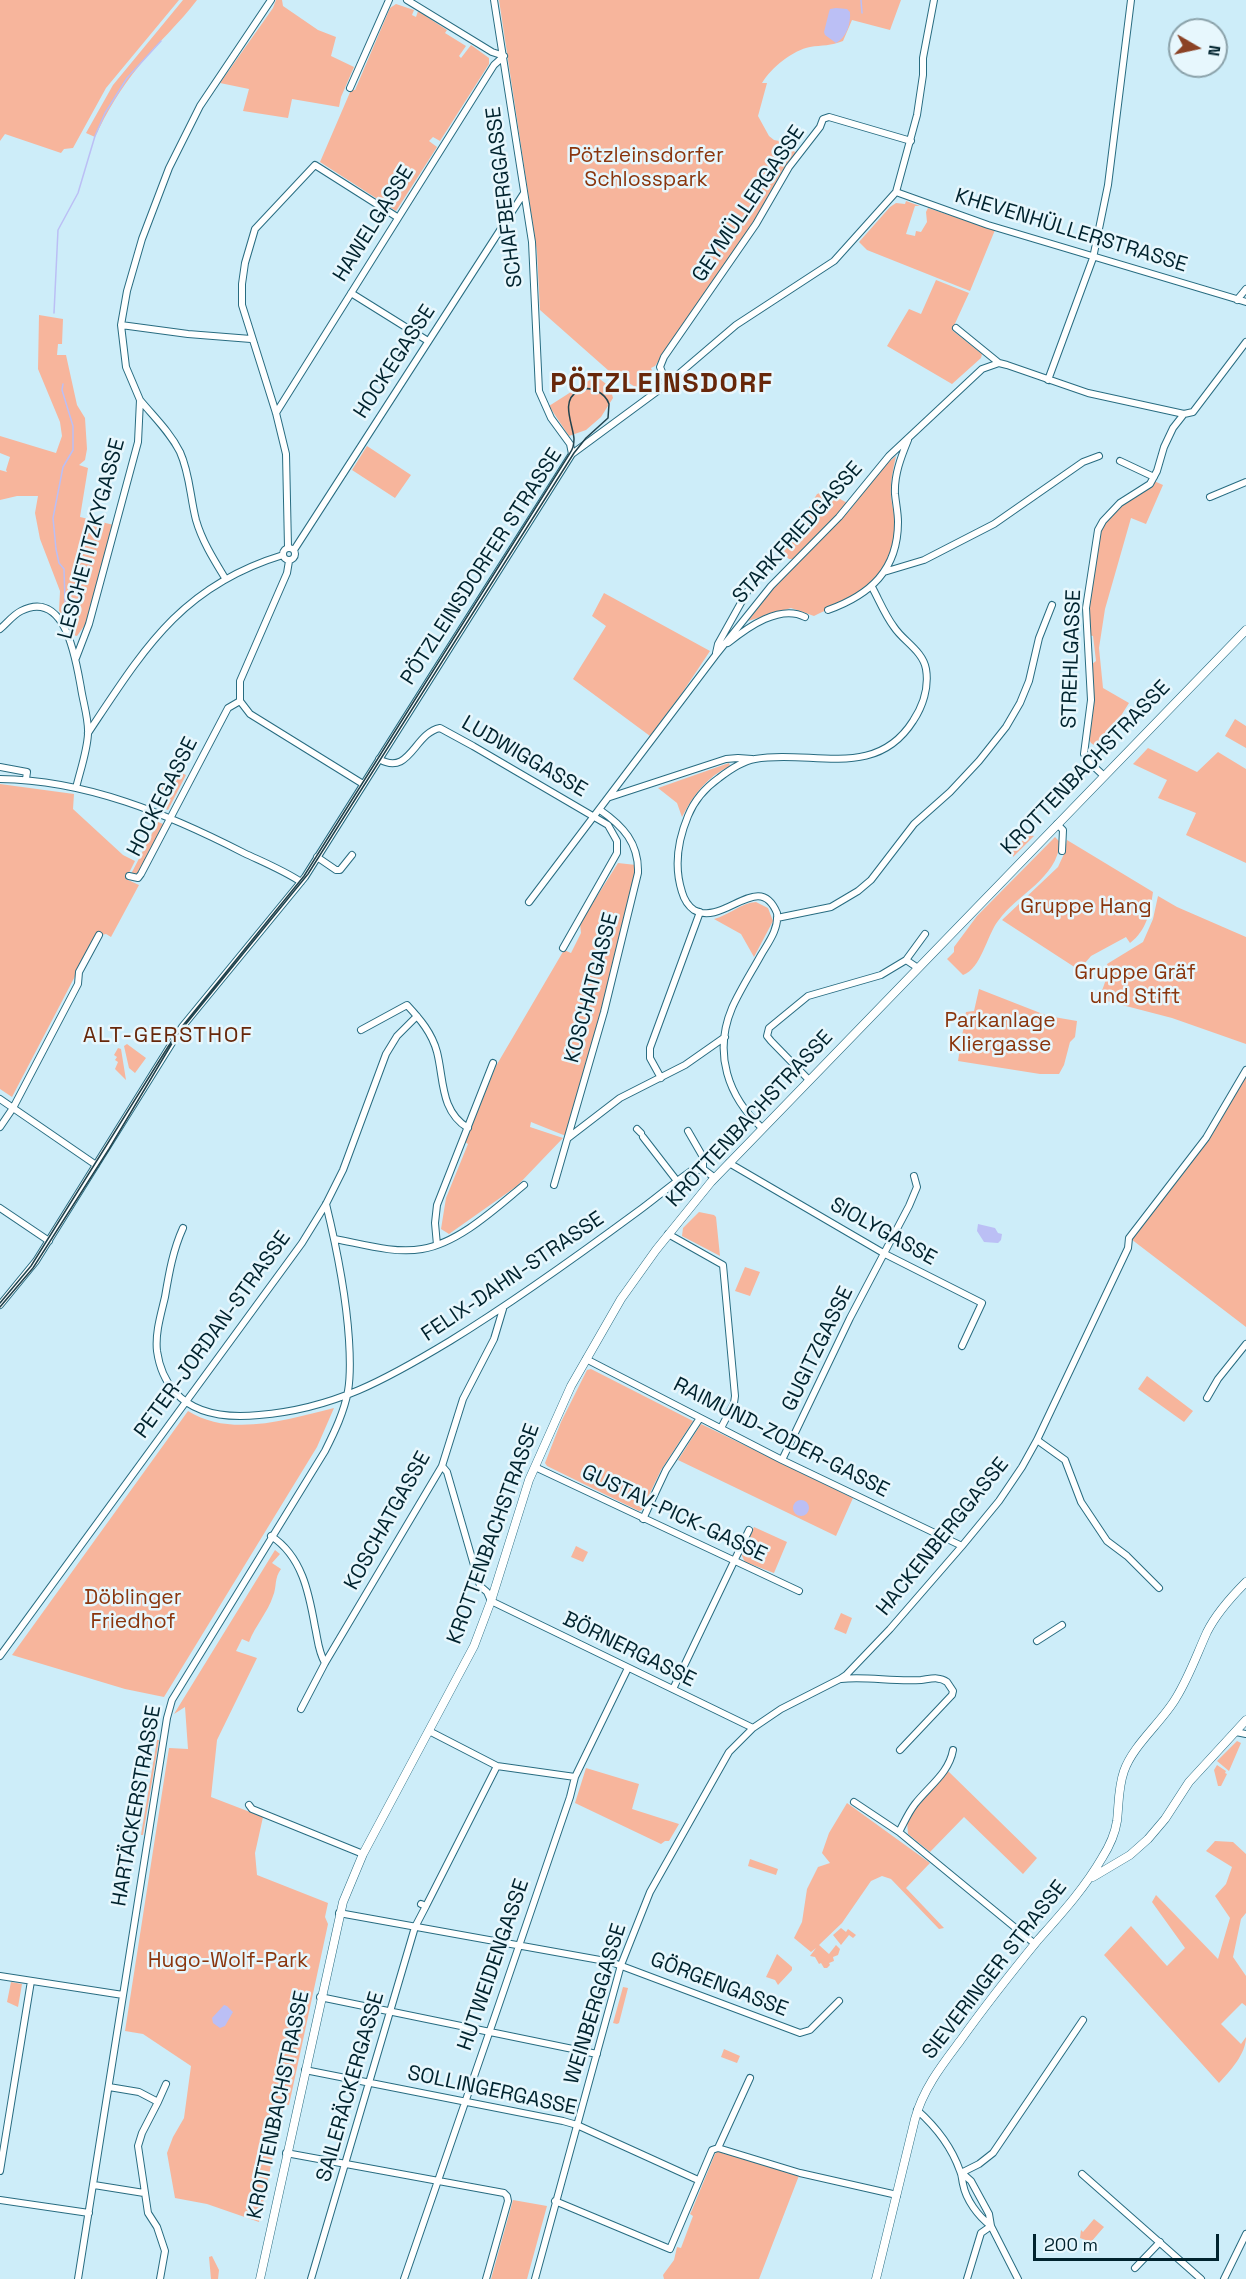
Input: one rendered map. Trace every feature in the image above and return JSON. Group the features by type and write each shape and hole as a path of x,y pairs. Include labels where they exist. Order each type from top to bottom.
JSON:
{"main road":[{"name":"KROTTENBACHSTRASSE","path":"260,2279 339,1913 363,1854 474,1646 535,1467 586,1359 621,1299 668,1234 729,1163 1246,630"},
{"name":"SIEVERINGER STRASSE","path":"876,2279 917,2110 938,2070 985,2006 1061,1916 1102,1860 1112,1840 1117,1820 1117,1796 1124,1769 1153,1726 1176,1699 1208,1630 1246,1582"},
{"path":"1089,1879 1130,1855 1148,1839 1165,1819 1189,1782 1246,1720"},
{"path":"1102,1860 1110,1867"}],"street":[{"name":"LESCHETITZKYGASSE","path":"76,658 89,624 134,462 140,400 126,367 121,324 127,291 142,238 169,168 200,106 271,0"},
{"path":"350,88 389,0"},
{"path":"407,0 492,52 504,56"},
{"path":"420,7 423,0"},
{"name":"SCHAFBERGGASSE","path":"494,0 532,242 539,391 551,418 571,445 572,454"},
{"name":"PÖTZLEINSDORFER STRASSE","path":"0,1305 29,1272 178,1033 301,882 572,454 667,384 736,325 834,261 896,192 917,114 923,75 923,58 934,0"},
{"path":"1048,380 1093,258 1108,185 1131,0"},
{"name":"HAWELGASSE","path":"276,413 494,65 504,56"},
{"name":"GEYMÜLLERGASSE","path":"667,384 660,370 664,357 749,234 789,167 820,127 823,119 829,117 911,141"},
{"path":"291,549 286,454 276,413 242,305 242,284 251,236 263,219 315,165 397,217"},
{"name":"HOCKEGASSE","path":"283,555 291,549 525,192"},
{"name":"KHEVENHÜLLERSTRASSE","path":"896,192 988,225 1246,302"},
{"path":"1237,300 1246,289"},
{"path":"351,293 428,341"},
{"path":"121,324 188,334 251,339"},
{"path":"956,328 999,363 1103,397 1184,414 1193,412 1246,342"},
{"name":"STARKFRIEDGASSE","path":"595,817 715,656 786,569 839,517 874,473 974,375 982,369 999,363"},
{"path":"140,400 168,433 179,451 189,479 196,520 213,559 225,578"},
{"path":"1120,461 1154,477 1173,428 1184,414"},
{"name":"STARKFRIEDGASSE","path":"828,610 852,601 872,587 884,572 894,551 897,537 896,479 900,460 910,437"},
{"path":"884,572 924,560 994,524 1083,462 1099,456"},
{"name":"STREHLGASSE","path":"1104,776 1087,760 1084,754 1091,700 1086,608 1098,530 1112,510 1150,484 1154,477"},
{"path":"1210,497 1246,482"},
{"name":"HOCKEGASSE","path":"129,876 138,878 141,874 228,708 240,701 240,681 287,573 289,561 294,556 291,549"},
{"path":"88,733 164,626 199,595 225,578 283,555 289,561"},
{"path":"610,798 726,759 847,759 866,757 895,743 907,730 922,704 927,684 926,667 918,653 894,627 872,587"},
{"name":"STARKFRIEDGASSE","path":"715,656 718,644 747,592"},
{"path":"777,918 831,907 858,891 871,880 914,825 979,761 1006,727 1020,704 1029,681 1039,638 1052,605"},
{"path":"0,629 24,610 37,608 55,614 62,621 76,658 88,733 76,788"},
{"name":"STARKFRIEDGASSE","path":"715,656 746,630 769,618 792,612 806,617"},
{"path":"240,701 250,714 363,784"},
{"name":"LUDWIGGASSE","path":"379,759 391,764 400,762 430,732 440,728 595,817"},
{"path":"752,759 724,774 707,788 690,811 682,830 678,856 680,886 687,903 700,912 717,913 747,897 756,896 765,898 773,905 777,918 775,930 732,1009 725,1037 724,1056 732,1091 748,1115 762,1128"},
{"path":"0,767 27,772 26,779"},
{"path":"0,779 26,779 76,788 131,802 221,841 301,882"},
{"name":"KOSCHATGASSE","path":"554,1185 604,1012 638,873 637,855 628,834 620,824 600,810"},
{"path":"529,902 595,817 612,830 617,841 617,853 563,948"},
{"path":"1057,824 1063,830 1062,851"},
{"path":"317,857 336,870 340,870 352,855"},
{"path":"661,1078 650,1058 650,1048 700,912"},
{"path":"810,1080 767,1036 769,1028 808,996 887,973 906,960 925,934"},
{"path":"0,1127 13,1108 78,984 80,972 99,935"},
{"path":"906,960 918,968"},
{"path":"361,1030 407,1005 429,1033 437,1052 445,1099 457,1119 468,1128"},
{"name":"PETER-JORDAN-STRASSE","path":"0,1656 302,1243 326,1204 355,1142 386,1054 398,1036 417,1016"},
{"path":"567,1139 620,1098 685,1065 725,1037"},
{"path":"437,1245 436,1208 493,1063"},
{"name":"HACKENBERGGASSE","path":"753,1728 785,1707 840,1679 888,1630 999,1501 1037,1440 1128,1248 1129,1238 1206,1138 1246,1070"},
{"path":"0,1099 96,1165"},
{"path":"688,1131 704,1159 703,1169 715,1178"},
{"path":"640,1133 677,1181"},
{"name":"SIOLYGASSE","path":"729,1163 885,1254 982,1303 962,1346"},
{"name":"FELIX-DAHN-STRASSE","path":"183,1228 171,1262 156,1343 164,1376 173,1389 186,1401 208,1412 236,1417 284,1412 347,1397 427,1355 503,1309 691,1171 703,1169"},
{"name":"GUGITZGASSE","path":"782,1460 850,1318 912,1199 916,1187 914,1176"},
{"path":"335,1239 422,1250 437,1245 482,1219 524,1185"},
{"name":"HARTÄCKERSTRASSE","path":"78,2279 167,1718 173,1697 325,1451 347,1397 349,1381 347,1322 335,1239 326,1204"},
{"path":"0,1208 49,1240"},
{"path":"668,1234 723,1265 735,1399 721,1428"},
{"name":"KOSCHATGASSE","path":"301,1709 325,1663 442,1466 463,1399 494,1339 503,1309"},
{"path":"1207,1398 1218,1379 1246,1344"},
{"name":"RAIMUND-ZODER-GASSE","path":"586,1359 782,1460 962,1546"},
{"path":"643,1519 666,1470 700,1418"},
{"path":"1037,1440 1065,1460 1081,1502 1107,1541 1127,1556 1159,1588"},
{"path":"442,1466 447,1472 480,1586 487,1592 491,1601"},
{"name":"GUSTAV-PICK-GASSE","path":"535,1467 799,1591"},
{"path":"674,1689 748,1530"},
{"path":"271,1536 281,1543 300,1570 310,1600 318,1651 325,1663"},
{"name":"BÖRNERGASSE","path":"491,1601 753,1728"},
{"path":"1037,1641 1062,1625"},
{"name":"HUTWEIDENGASSE","path":"404,2278 520,1945 575,1778 628,1668"},
{"path":"840,1679 903,1681 943,1678 948,1682 953,1691 950,1697 900,1750"},
{"name":"WEINBERGGASSE","path":"535,2279 621,1965 650,1892 729,1752 753,1728"},
{"path":"429,1731 497,1766 575,1778"},
{"path":"1236,1732 1246,1734"},
{"path":"899,1833 916,1802 949,1764 953,1750"},
{"name":"SAILERÄCKERGASSE","path":"311,2279 415,1927 423,1905 497,1766"},
{"path":"854,1802 899,1833 1035,1944"},
{"path":"249,1805 252,1809 363,1854"},
{"name":"GÖRGENGASSE","path":"339,1913 621,1965 786,2029 804,2033 840,2001"},
{"path":"0,1976 123,1995"},
{"path":"0,2171 31,1981"},
{"path":"321,1997 597,2054"},
{"path":"962,2173 993,2153 1083,2020"},
{"name":"SOLLINGERGASSE","path":"305,2070 577,2125 698,2180"},
{"path":"718,2148 750,2078"},
{"path":"160,2279 165,2251 157,2227 148,2212 138,2146 166,2084"},
{"path":"109,2087 138,2092 158,2102"},
{"path":"917,2110 942,2139 962,2173 963,2186 979,2217 991,2226 1018,2279"},
{"path":"555,2201 670,2249 712,2150 718,2148 800,2173 897,2195"},
{"path":"286,2153 504,2193 508,2201 486,2279"},
{"path":"1082,2174 1201,2279"},
{"path":"94,2185 144,2193"},
{"path":"0,2200 89,2213"},
{"path":"967,2279 981,2233 991,2226"},
{"path":"1224,2279 1246,2234"},
{"path":"1135,2268 1160,2242"},
{"path":"404,2278 414,2279"}],"green space":[{"path":"0,0 179,0 106,88 73,148 64,149 61,153 5,134 0,141"},
{"path":"183,0 197,0 132,74 104,118 95,137 86,133 113,85"},
{"path":"276,0 282,0 283,6 318,30 336,37 331,56 354,67 339,107 292,99 288,118 243,111 249,89 220,83 273,8"},
{"name":"Pötzleinsdorfer Schlosspark","path":"499,0 901,0 890,30 852,20 843,41 803,49 790,56 766,77 762,83 767,83 758,116 769,136 774,140 785,142 796,153 736,249 655,366 651,368 654,375 647,381 644,378 640,382 642,385 637,388 609,371 540,310 537,252"},
{"path":"396,4 414,10 412,15 416,17 418,11 447,30 445,33 466,46 459,56 461,58 471,45 489,58 489,64 440,141 433,137 429,141 437,147 396,211 320,162 351,90 355,90 390,8"},
{"path":"906,201 920,206 915,206 906,234 915,236 916,231 921,232 927,222 928,208 995,230 970,291 867,250 859,242 890,207 896,203 905,204"},
{"path":"936,280 969,293 952,330 982,354 981,358 952,384 887,346 909,309 921,314"},
{"path":"39,315 63,319 62,344 58,344 57,355 66,355 77,405 85,418 87,449 85,460 79,465 88,468 80,517 114,525 87,622 77,636 73,635 59,611 60,591 40,539 35,513 38,496 17,496 0,500 0,470 7,472 10,457 0,453 0,436 56,453 62,436 60,422 38,369"},
{"path":"596,376 610,387 613,398 601,417 586,430 569,436 549,406"},
{"path":"367,446 411,475 395,498 352,470"},
{"path":"896,456 891,492 895,521 894,541 890,557 882,571 860,592 814,616 791,608 748,621 782,576 850,510 879,470"},
{"path":"1154,481 1163,485 1146,524 1131,518 1105,609 1099,648 1103,688 1129,703 1100,749 1091,743 1088,737 1094,702 1092,664 1096,661 1093,636 1088,635 1087,617 1099,532 1116,509"},
{"path":"826,491 849,504 793,559 789,559 782,553 817,494"},
{"path":"604,593 710,651 650,736 573,679 606,626 592,616"},
{"path":"1235,719 1246,726 1246,748 1225,736"},
{"path":"1148,748 1197,772 1218,752 1246,769 1246,863 1186,835 1196,813 1158,798 1167,780 1133,764"},
{"path":"729,763 730,766 715,775 702,787 682,817 677,803 658,788"},
{"path":"177,771 186,775 168,810 151,803 160,784 169,788"},
{"path":"0,784 74,794 73,809 123,855 135,861 126,879 139,885 111,937 106,934 96,936 12,1097 0,1089"},
{"path":"158,822 166,825 138,875 131,874"},
{"path":"1029,835 1034,836 1013,857 1013,849"},
{"path":"1055,837 1060,842 1052,866 1006,911 994,927 975,966 963,975 947,959 954,952 954,947 977,916"},
{"name":"Gruppe Hang","path":"1067,840 1153,892 1147,920 1136,938 1130,943 1126,937 1091,956 1079,970 1002,920 1058,867"},
{"path":"618,863 636,865 636,878 594,1040 566,1136 531,1122 530,1127 563,1138 517,1186 449,1234 441,1229 446,1198 468,1144 465,1142 496,1066 564,950 571,953 581,933 580,923"},
{"name":"Gruppe Gräf und Stift","path":"1158,896 1177,907 1246,937 1246,1044 1172,1018 1099,999 1109,971 1107,964 1143,942 1153,919"},
{"path":"756,902 768,908 773,921 754,957 741,934 714,919"},
{"name":"Parkanlage Kliergasse","path":"979,989 1048,1016 1077,1021 1075,1037 1070,1042 1064,1065 1059,1074 1040,1074 958,1061 966,1012 974,1011"},
{"path":"127,1044 146,1058 135,1073 129,1068 124,1046"},
{"path":"118,1048 121,1049 126,1080 115,1069 118,1062 114,1055"},
{"path":"1246,1074 1246,1327 1131,1239 1187,1166"},
{"path":"699,1212 716,1217 720,1256 682,1236 683,1228"},
{"path":"745,1267 760,1272 750,1296 735,1291"},
{"path":"591,1369 693,1421 661,1470 642,1510 639,1511 545,1463 561,1422 587,1370"},
{"path":"1147,1376 1193,1411 1184,1422 1138,1389"},
{"name":"Döblinger Friedhof","path":"334,1408 317,1447 164,1697 125,1689 12,1655 188,1411 205,1419 241,1425 279,1421"},
{"path":"701,1424 853,1498 836,1536 678,1460"},
{"path":"754,1527 787,1542 774,1573 745,1562 741,1554"},
{"path":"576,1546 588,1552 583,1562 571,1557"},
{"name":"Hugo-Wolf-Park","path":"275,1550 280,1554 272,1563 281,1569 271,1602 249,1642 242,1639 236,1651 257,1658 217,1740 211,1797 263,1817 255,1853 257,1875 328,1903 325,1917 328,1924 289,2105 284,2104 259,2222 207,2204 175,2198 167,2153 184,2118 191,2066 143,2034 125,2031 169,1748 188,1749 185,1707 174,1714"},
{"path":"841,1613 852,1618 846,1634 834,1629"},
{"path":"157,1740 159,1740 143,1835 141,1835"},
{"path":"1237,1741 1241,1743 1229,1771 1217,1761"},
{"path":"1217,1765 1227,1774 1221,1786 1218,1786 1214,1770"},
{"path":"586,1768 639,1784 632,1809 679,1824 669,1841 661,1844 575,1803"},
{"path":"948,1771 1037,1858 1023,1874 964,1817 930,1852 908,1834 907,1821 919,1802"},
{"path":"847,1803 930,1863 906,1888 944,1928 939,1929 891,1879 882,1876 871,1881 842,1923 819,1945 829,1954 836,1945 840,1949 838,1955 833,1957 834,1961 824,1968 815,1957 810,1956 816,1948 811,1952 794,1938 802,1922 807,1889 818,1867 830,1863 822,1853 829,1833"},
{"path":"1215,1841 1233,1842 1246,1854 1246,1913 1241,1919 1233,1957 1246,1976 1246,2006 1242,2003 1221,2024 1241,2044 1246,2037 1237,2062 1219,2083 1104,1955 1131,1926 1167,1966 1185,1948 1152,1902 1156,1895 1218,1959 1230,1918 1215,1896 1226,1884 1232,1867 1206,1851"},
{"path":"750,1859 778,1869 776,1875 748,1866"},
{"path":"841,1928 846,1932 848,1929 856,1935 853,1938 849,1935 841,1945 833,1935"},
{"path":"777,1954 792,1967 792,1970 778,1985 775,1980 766,1977"},
{"path":"11,1982 22,1984 18,2007 7,2002"},
{"path":"623,1987 628,1988 617,2024 613,2023"},
{"path":"724,2049 740,2056 737,2063 721,2057"},
{"path":"720,2149 800,2173 759,2279 664,2279 663,2275 674,2260 677,2247 681,2248 693,2216 690,2214 715,2154"},
{"path":"513,2200 547,2206 527,2279 491,2279"},
{"path":"1094,2219 1104,2227 1091,2242 1080,2238 1081,2230 1083,2232"},
{"path":"212,2256 219,2270 218,2279 211,2279 209,2257"}],"water":[{"path":"830,9 847,9 850,17 845,34 836,43 824,32"},
{"path":"978,1224 995,1228 998,1233 1002,1234 1001,1240 998,1243 984,1242 977,1231"},
{"path":"801,1500 809,1508 801,1516 793,1508"},
{"path":"224,2005 233,2012 225,2026 220,2028 213,2023 212,2018"}],"waterway":[{"path":"861,0 862,13"},
{"path":"54,313 58,230 78,193 95,136 105,113 127,78 161,41"},
{"path":"63,384 62,390 73,426 73,450 63,467 53,518 59,563 64,569 65,602"}],"tram line":[{"path":"0,1303 31,1266 176,1034 304,876 572,450 574,439 569,407 573,395 585,389 601,393 609,404 608,418 586,438 574,453 308,874 177,1035 109,1149 33,1268 0,1307"}],"district":[{"name":"PÖTZLEINSDORF","path":"662,385"},
{"name":"ALT-GERSTHOF","path":"168,1036"}]}
